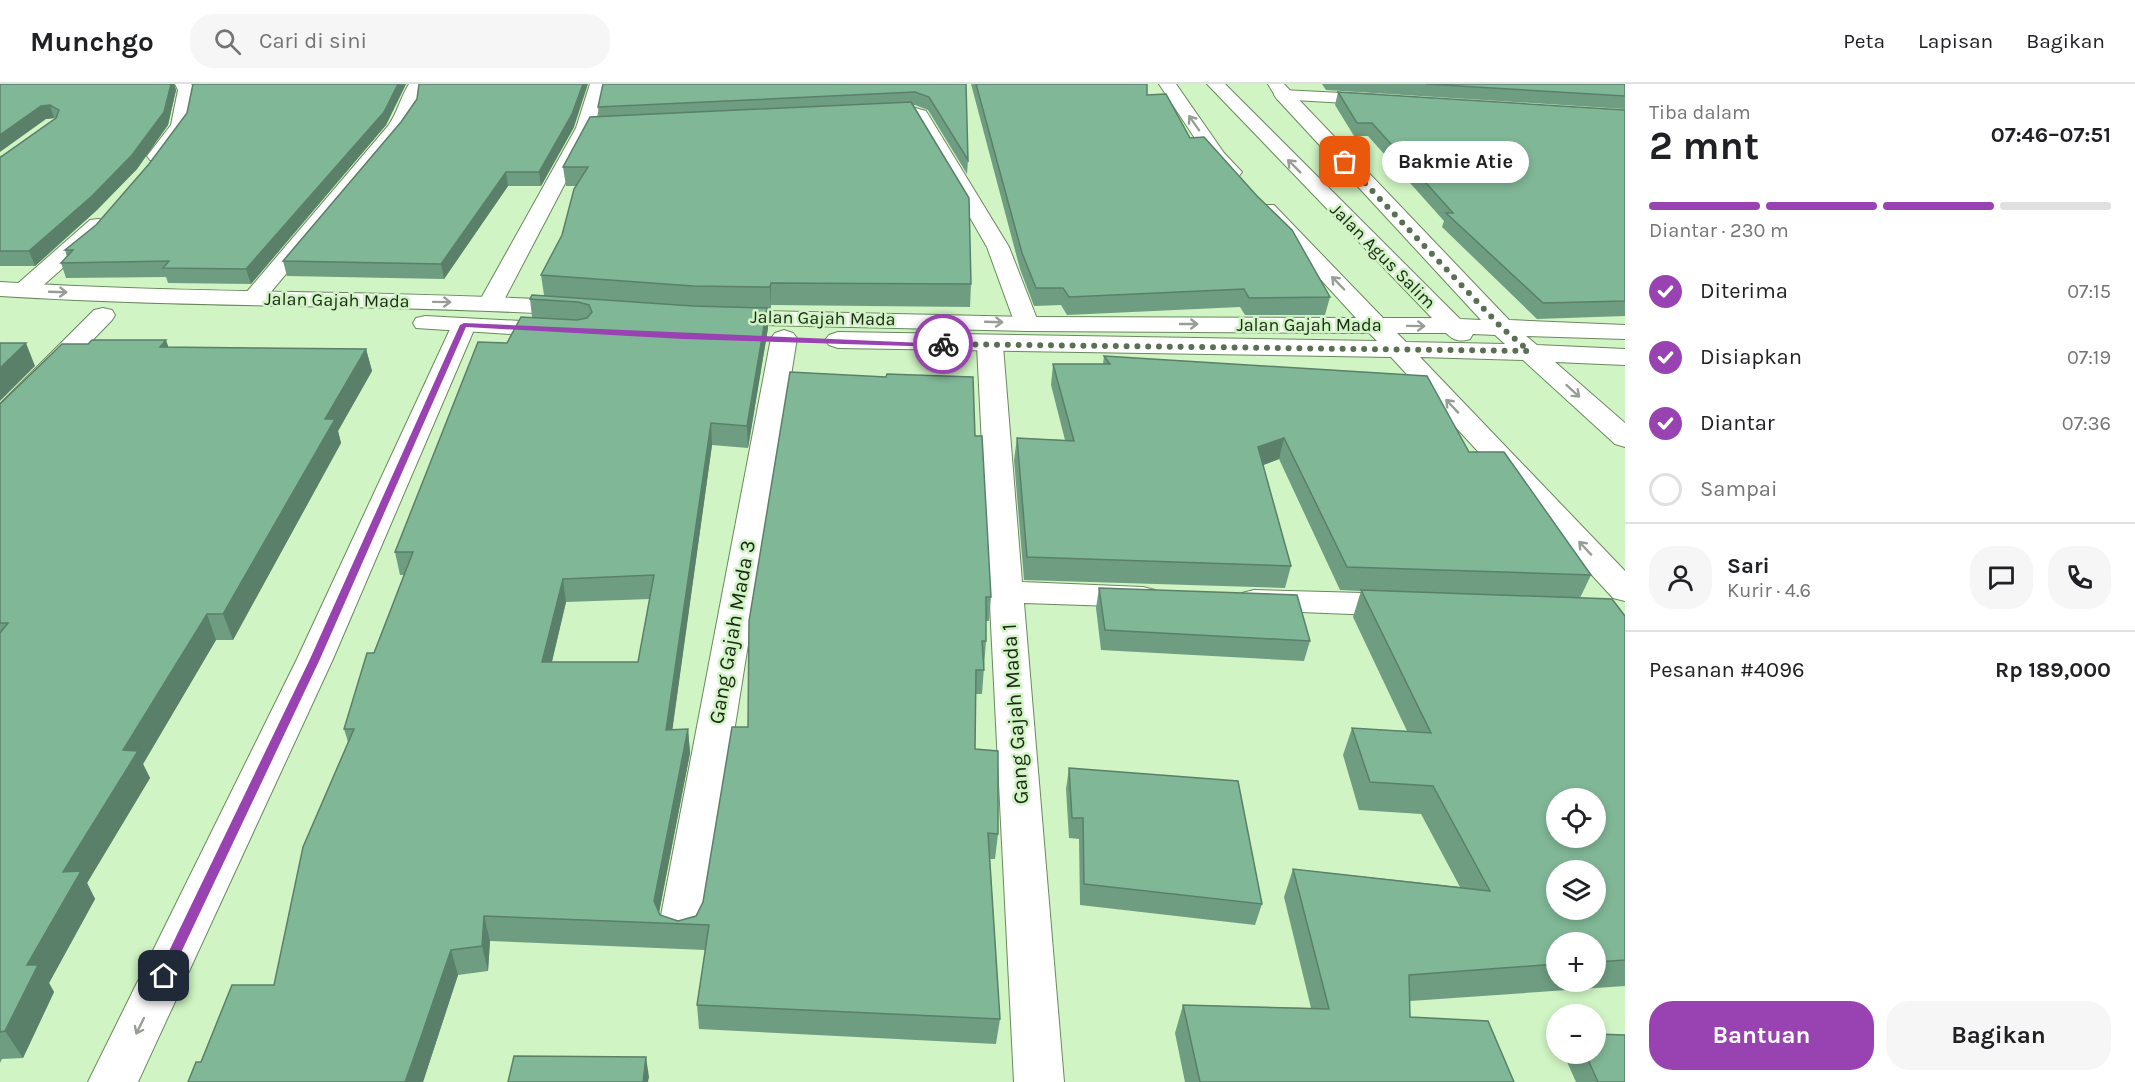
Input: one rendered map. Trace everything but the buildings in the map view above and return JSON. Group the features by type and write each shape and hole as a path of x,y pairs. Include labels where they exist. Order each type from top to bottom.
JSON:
{"street":[{"path":"145,172 180,125 187,90 183,84"},
{"path":"253,299 395,130 408,111 409,97 417,84"},
{"path":"113,1082 477,314 585,128 598,84"},
{"path":"1167,84 1217,157 1378,325 1617,605"},
{"name":"Jalan Agus Salim","path":"1215,84 1478,350"},
{"path":"1279,90 1397,101"},
{"path":"1279,90 1502,328 1625,438"},
{"path":"858,113 905,110 920,115 998,247 1027,324"},
{"path":"585,128 609,126"},
{"path":"12,290 91,233 113,207"},
{"name":"Jalan Gajah Mada","path":"12,290 253,299 477,314 579,331"},
{"name":"Jalan Gajah Mada","path":"0,312 103,315 477,314 592,310"},
{"path":"0,420 103,315"},
{"name":"Jalan Gajah Mada","path":"1625,332 1378,325 1027,324 711,327 784,339 990,346 1478,350 1625,357"},
{"name":"Gang Gajah Mada 3","path":"681,926 784,339"},
{"name":"Gang Gajah Mada 1","path":"990,346 1039,1082"},
{"path":"1006,592 1173,598"},
{"path":"1221,599 1435,606"}],"way so far":[{"path":"943,344 1529,351 1502,328 1345,162"}],"place":[{"name":"Bakmie Atie","path":"1345,162"}],"route":[{"path":"164,976 315,659 464,325 683,337 943,344"}]}
